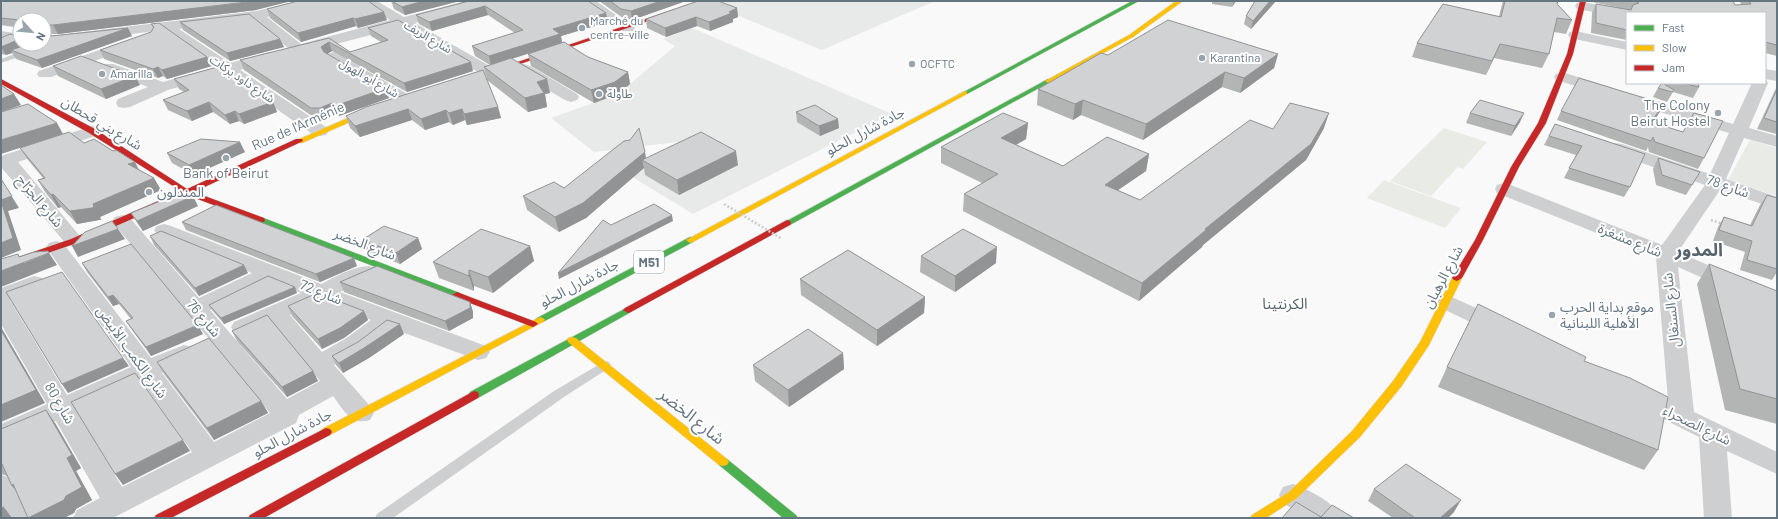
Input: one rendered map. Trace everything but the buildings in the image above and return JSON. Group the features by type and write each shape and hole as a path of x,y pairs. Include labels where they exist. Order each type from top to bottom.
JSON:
{"main road":[{"path":"475,77 628,28 705,1"},
{"name":"جادة شارل الحلو","path":"160,518 533,324 1136,1"},
{"name":"M51","path":"254,518 572,340 1131,36 1180,1"},
{"name":"شارع الرهبان","path":"1256,518 1293,495 1356,434 1397,384 1425,343 1445,301 1479,240 1515,167 1549,126 1554,92 1562,77 1583,4"},
{"name":"شارع بني قحطان","path":"2,84 43,104 92,131 187,192"},
{"name":"Rue de l'Arménie","path":"1,266 65,244 122,221 320,131 398,102"},
{"name":"شارع الخضر","path":"187,192 382,265 533,324"},
{"name":"شارع الخضر","path":"572,340 605,365 792,518"}],"street":[{"path":"52,39 171,27 256,15 318,1"},
{"path":"124,103 162,87 227,68 482,1"},
{"path":"587,1 628,28"},
{"path":"373,4 397,3"},
{"name":"شارع الريف","path":"373,4 489,72"},
{"path":"1583,4 1626,14"},
{"path":"256,15 298,49"},
{"path":"45,74 171,27"},
{"name":"شارع داود بركات","path":"171,27 227,68 320,131"},
{"path":"1,35 12,37"},
{"path":"1575,35 1626,46"},
{"name":"شارع أبو الهول","path":"333,57 398,102"},
{"path":"85,59 162,87"},
{"path":"515,64 571,98"},
{"path":"1766,74 1777,76"},
{"path":"1562,77 1777,142"},
{"name":"شارع السنغال","path":"1682,417 1666,254 1716,182 1760,84"},
{"path":"22,112 43,104"},
{"path":"4,161 92,131"},
{"name":"شارع 78","path":"1602,144 1777,202"},
{"name":"شارع الجرّاح","path":"4,161 65,244"},
{"name":"شارع مشغرة","path":"1504,189 1666,254 1777,304"},
{"path":"119,250 140,242 220,204"},
{"name":"شارع 76","path":"122,221 285,414"},
{"name":"شارع 72","path":"164,230 388,319 478,352"},
{"name":"شارع الكمب الأبيض","path":"65,244 81,264 145,370 209,455"},
{"path":"1,296 81,264"},
{"path":"1,435 382,265"},
{"path":"196,308 270,272"},
{"path":"1445,301 1517,336"},
{"name":"شارع 80","path":"1,304 117,503"},
{"path":"276,312 361,413"},
{"path":"319,363 353,345 388,319"},
{"path":"87,518 285,414 336,383"},
{"name":"شارع الصحراء","path":"1617,386 1777,464"},
{"path":"1712,432 1718,518"},
{"path":"1,486 16,518"},
{"path":"1293,495 1329,518"}],"lane":[{"path":"2,61 22,52"},
{"path":"382,518 559,394 605,365"}],"path":[{"path":"724,204 782,239"},
{"path":"1693,214 1728,226"}],"shaded area":[{"path":"727,1 935,1 822,50 714,6"},
{"path":"692,28 892,114 693,214 629,175 686,141 594,152 551,118 618,94 675,46 663,39"},
{"path":"1444,128 1487,142 1463,169 1458,167 1431,196 1390,181"},
{"path":"1750,140 1777,148 1777,196 1728,180"},
{"path":"1384,180 1461,208 1445,228 1367,198"}],"traffic: fast":[{"path":"965,93 1136,1"},
{"path":"787,223 1048,81"},
{"path":"261,220 457,295"},
{"path":"540,320 690,240"},
{"path":"474,395 628,310"},
{"path":"723,462 792,518"}],"traffic: slow":[{"path":"1048,81 1131,36 1180,1"},
{"path":"690,240 965,93"},
{"path":"299,141 376,109"},
{"path":"1256,518 1293,495 1356,434 1397,384 1425,343 1457,278"},
{"path":"326,432 540,320"},
{"path":"572,340 723,462"}],"traffic: jam":[{"path":"491,72 705,1"},
{"path":"1457,278 1479,240 1515,167 1542,123 1570,54 1583,1"},
{"path":"1,81 92,131 187,192 261,220"},
{"path":"1,266 74,241 122,221 299,141"},
{"path":"628,310 787,223"},
{"path":"457,295 533,324"},
{"path":"254,518 474,395"},
{"path":"160,518 326,432"}],"place":[{"name":"Marché du centre-ville","path":"582,28"},
{"name":"Karantina","path":"1202,58"},
{"name":"OCFTC","path":"912,64"},
{"name":"Amarilla","path":"102,74"},
{"name":"طاولة","path":"599,94"},
{"name":"The Colony Beirut Hostel","path":"1718,113"},
{"name":"Bank of Beirut","path":"226,158"},
{"name":"المندلون","path":"149,192"},
{"name":"موقع بداية الحرب الأهلية اللبنانية","path":"1552,315"}],"district":[{"name":"المدور","path":"1699,250"},
{"name":"الكرنتينا","path":"1285,304"}]}
